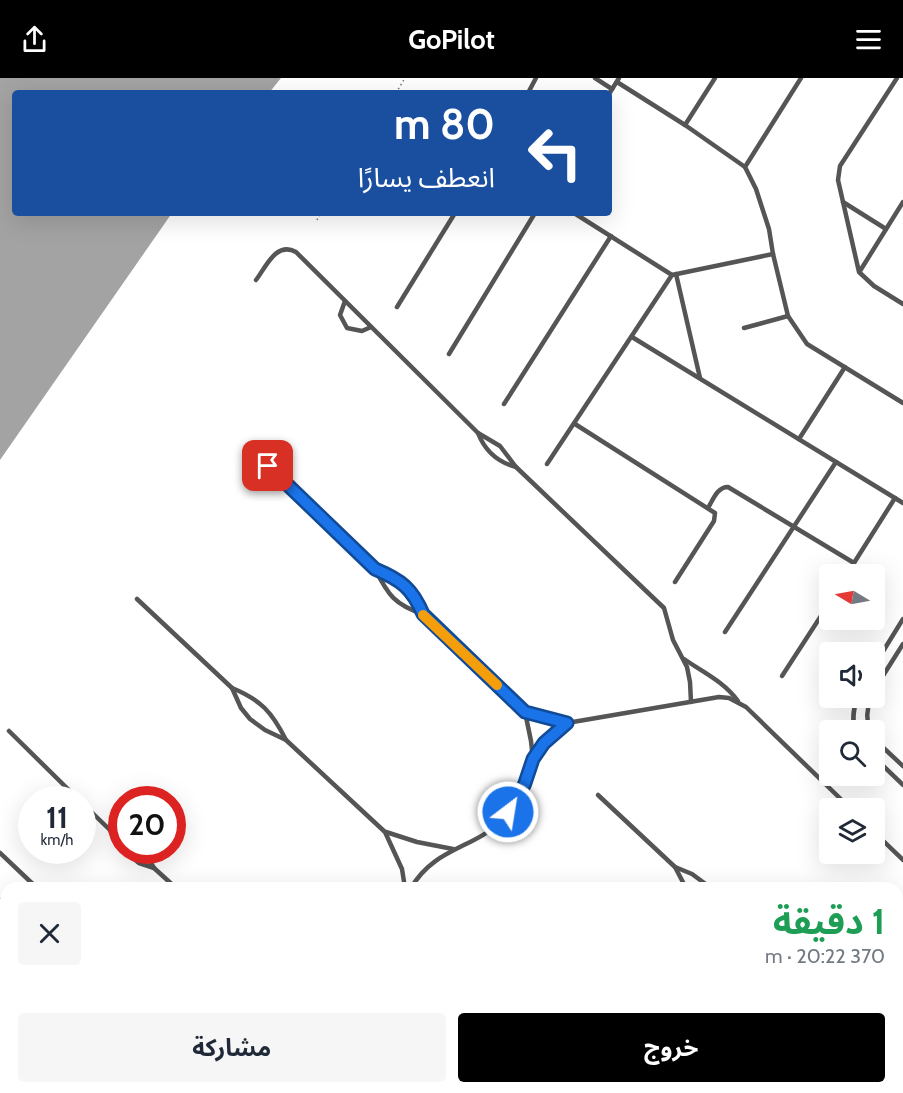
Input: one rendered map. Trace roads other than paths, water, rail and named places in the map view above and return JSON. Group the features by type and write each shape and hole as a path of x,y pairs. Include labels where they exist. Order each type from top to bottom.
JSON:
{"lane":[{"path":"595,78 608,90"},
{"path":"685,125 715,78"},
{"path":"745,167 801,78"},
{"path":"897,78 840,166 838,180 859,272 874,286 903,304"},
{"path":"618,80 745,167 763,208 788,316 807,344 903,403"},
{"path":"843,202 886,229"},
{"path":"859,272 903,202"},
{"path":"397,307 453,216"},
{"path":"449,354 533,216"},
{"path":"579,216 674,275 773,254"},
{"path":"504,404 611,236"},
{"path":"256,280 277,252 289,249 296,252 478,433 500,446 516,468 662,605 666,611 673,640 684,659 690,682 691,702"},
{"path":"547,464 674,275"},
{"path":"674,275 700,378"},
{"path":"345,302 340,315 347,328 362,332 371,327"},
{"path":"744,328 788,316"},
{"path":"632,337 903,503"},
{"path":"799,439 845,367"},
{"path":"575,424 715,513 714,521 675,582"},
{"path":"478,433 492,456 516,468"},
{"path":"253,451 375,569 393,600 405,608 423,614"},
{"path":"724,632 836,462"},
{"path":"708,508 718,491 725,486 728,487 854,563 895,498"},
{"path":"375,569 404,585 415,597 423,614 525,712 567,723 719,697 738,701"},
{"path":"137,599 232,688 251,696 263,706 275,719 286,740"},
{"path":"782,676 819,619"},
{"path":"885,648 903,619"},
{"path":"885,673 903,644"},
{"path":"684,659 715,677 728,688 738,701 840,798"},
{"path":"232,688 241,708 250,718 265,730 286,740 385,832 402,869 404,882"},
{"path":"525,712 533,759"},
{"path":"416,882 440,856 481,836 500,822 516,803 533,759 544,743 567,723"},
{"path":"9,731 66,786"},
{"path":"885,749 903,766"},
{"path":"885,768 903,785"},
{"path":"598,795 675,867 683,882"},
{"path":"96,816 108,828"},
{"path":"385,832 417,842 453,849"},
{"path":"885,843 903,860"},
{"path":"0,853 31,882"},
{"path":"142,864 154,868"},
{"path":"152,864 169,882"},
{"path":"675,867 692,874 703,882"}]}
